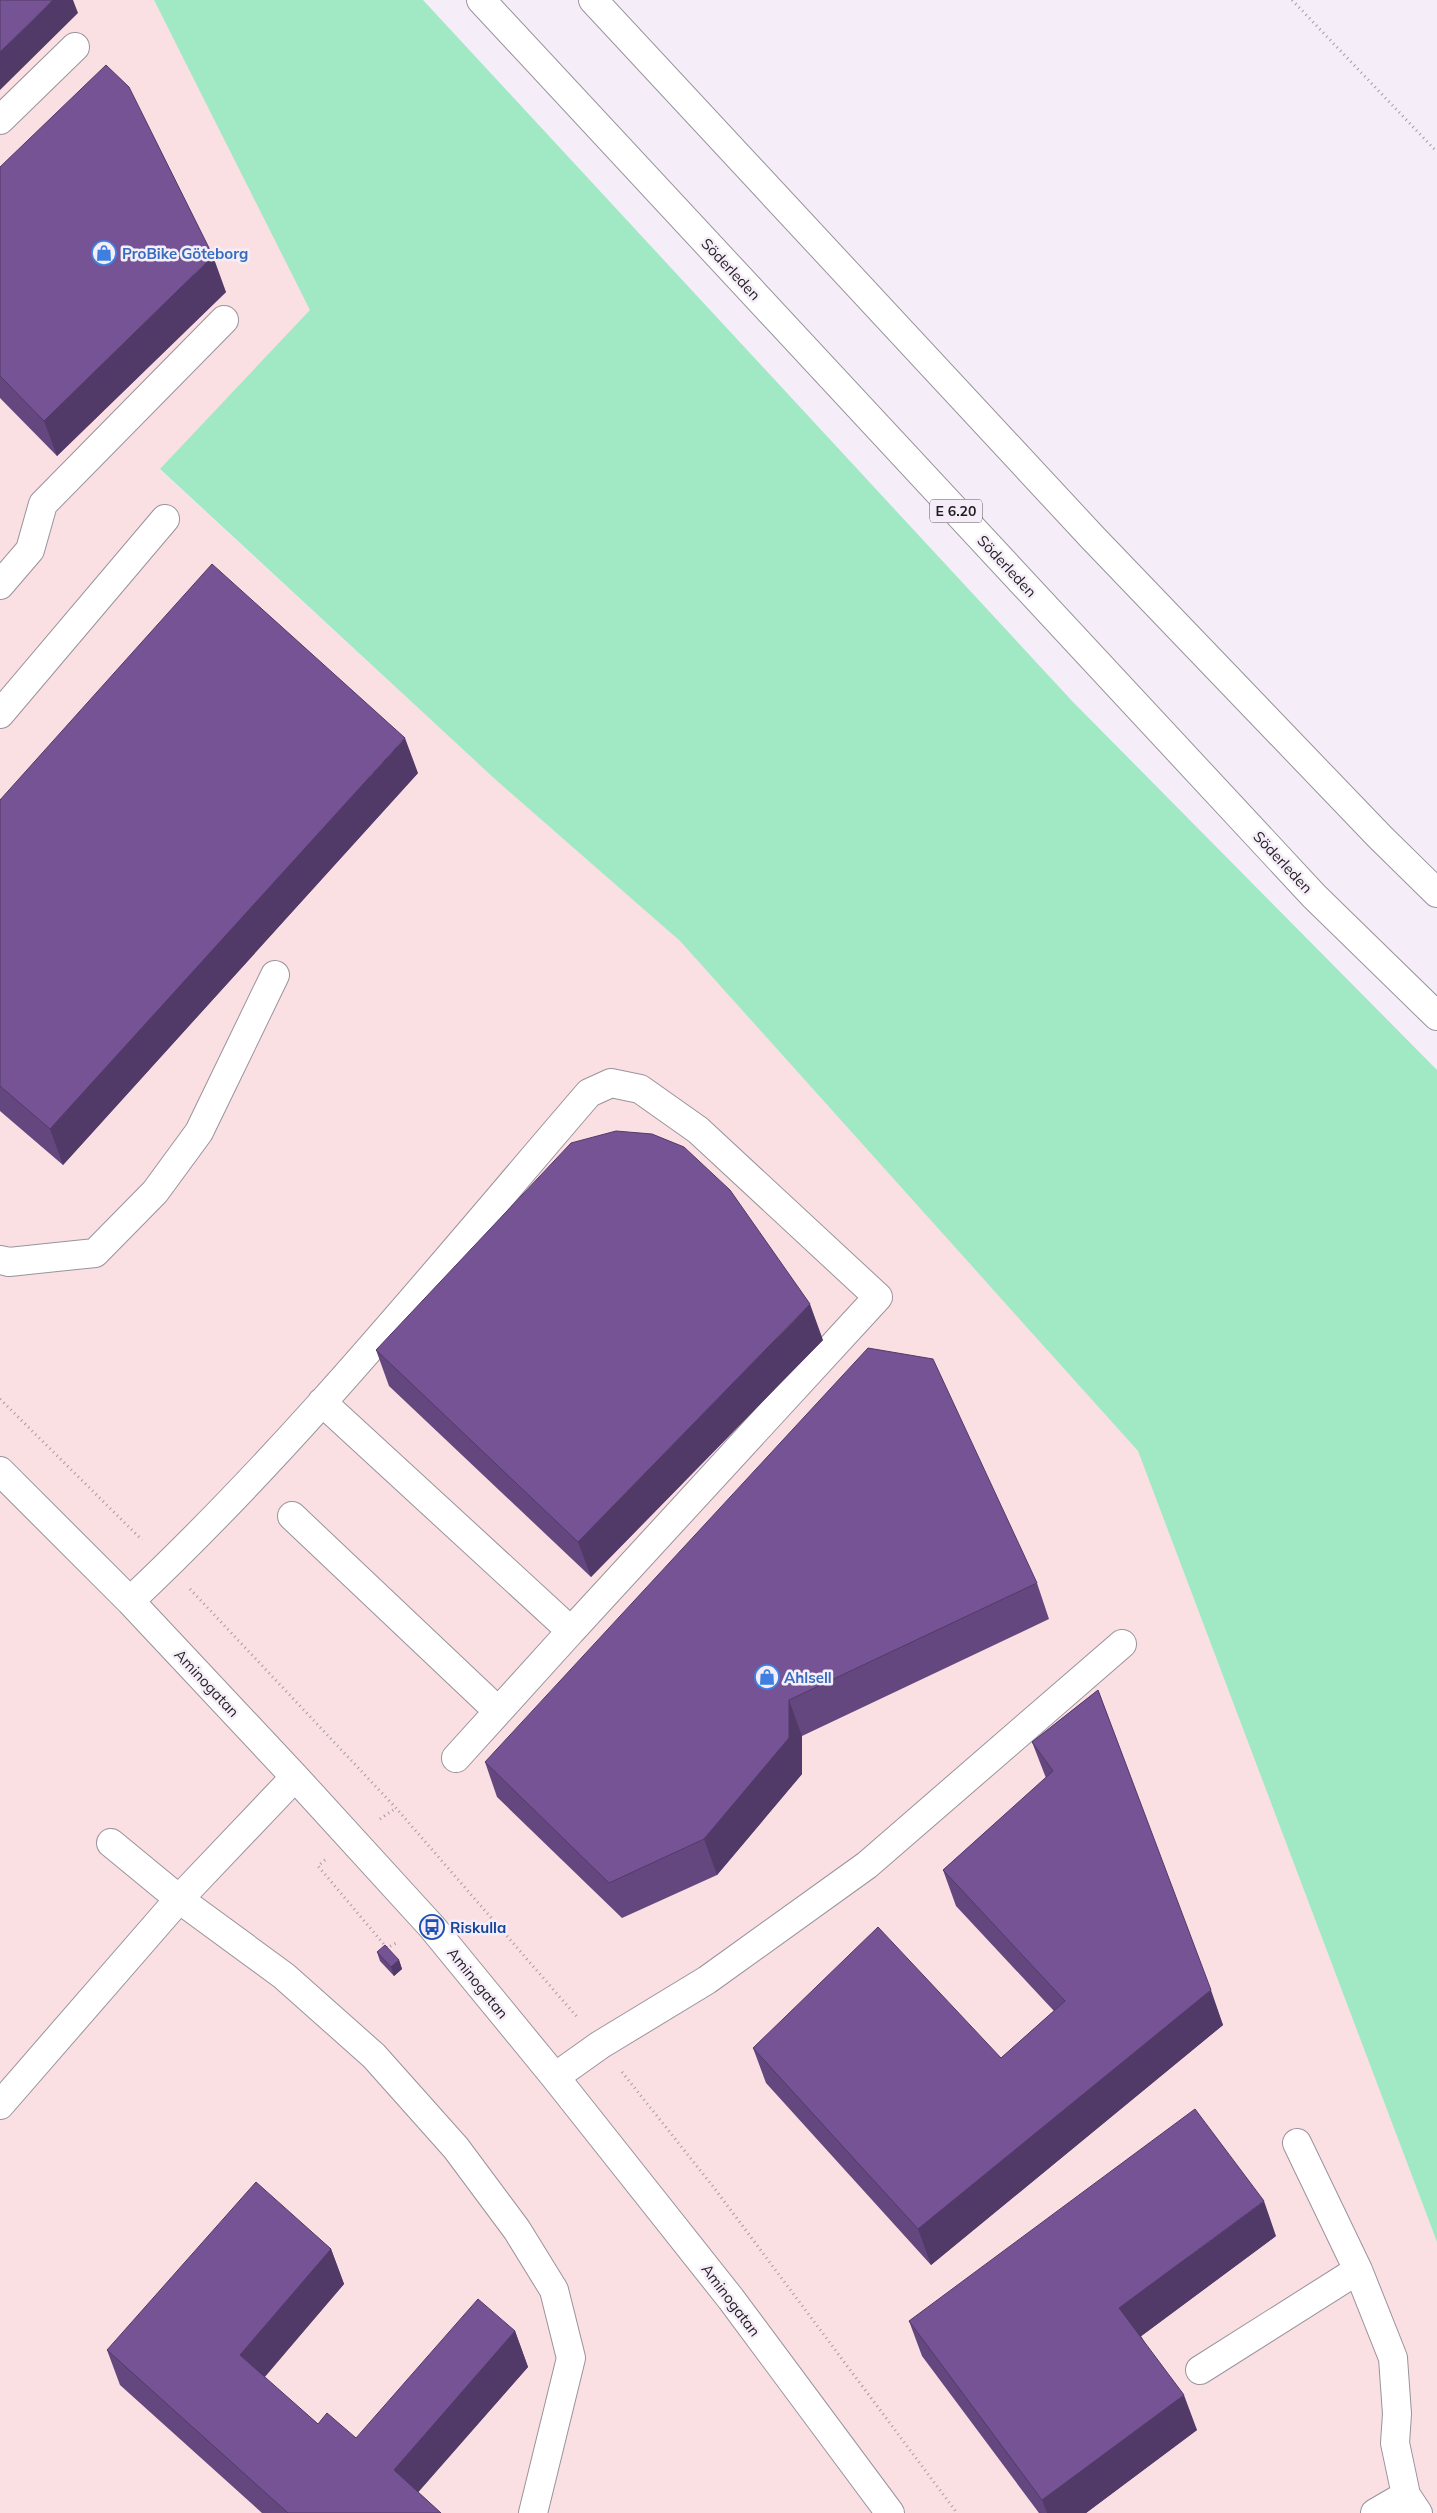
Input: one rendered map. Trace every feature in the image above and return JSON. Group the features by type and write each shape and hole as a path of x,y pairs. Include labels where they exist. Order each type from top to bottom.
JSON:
{"main road":[{"name":"Söderleden","path":"481,0 1314,896 1437,1016"},
{"path":"593,0 1093,538 1380,837 1437,893"},
{"path":"0,120 75,47"},
{"path":"0,585 30,550 43,504 224,320"},
{"path":"0,714 165,519"},
{"path":"0,1260 9,1262 95,1253 155,1192 199,1132 275,974"},
{"path":"130,1601 216,1519 322,1402 589,1093 611,1083 640,1089 698,1130 878,1297 456,1758"},
{"path":"322,1402 571,1631"},
{"name":"Aminogatan","path":"0,1471 130,1601 295,1776 432,1927 555,2077 731,2299 890,2513"},
{"path":"292,1516 498,1711"},
{"path":"555,2077 600,2045 707,1980 867,1865 1122,1644"},
{"path":"0,2105 179,1899 295,1776"},
{"path":"111,1843 179,1899 284,1976 374,2056 456,2148 517,2230 554,2290 571,2358 533,2513"},
{"path":"1298,2143 1358,2270 1393,2358 1397,2414 1395,2443 1412,2504 1376,2513"},
{"path":"1200,2370 1358,2270"}],"path":[{"path":"1292,0 1437,152"},
{"path":"0,1399 49,1445 168,1566 396,1808 600,2045 720,2196 957,2513"}],"shaded area":[{"path":"0,0 154,0 311,310 160,470 496,780 680,941 1138,1451 1437,2242 1437,2513 0,2513"}],"green space":[{"path":"154,0 423,0 1073,702 1437,1070 1437,2242 1138,1451 680,941 496,780 160,469 310,310"}],"building":[{"path":"0,0 53,0 0,52"},
{"name":"ProBike Göteborg","path":"106,65 129,87 213,256 44,421 0,376 0,167"},
{"path":"212,564 405,738 50,1129 0,1086 0,800"},
{"path":"616,1131 652,1134 684,1147 730,1190 810,1304 578,1542 376,1350 571,1143"},
{"name":"Ahlsell","path":"868,1348 933,1359 1037,1583 789,1700 789,1738 704,1839 609,1883 485,1762"},
{"path":"1098,1690 1211,1990 918,2229 753,2048 878,1927 1001,2058 1065,2001 943,1870 1053,1771 1032,1742"},
{"path":"385,1945 399,1960 391,1967 377,1952"},
{"path":"1195,2109 1264,2201 1119,2308 1184,2395 1042,2500 909,2321"},
{"path":"256,2182 331,2249 240,2355 318,2424 327,2413 356,2438 478,2299 515,2331 394,2470 441,2513 288,2513 107,2350"}],"place":[{"name":"ProBike Göteborg","path":"104,253"},
{"name":"Ahlsell","path":"767,1677"},
{"name":"Riskulla","path":"432,1927"}]}
